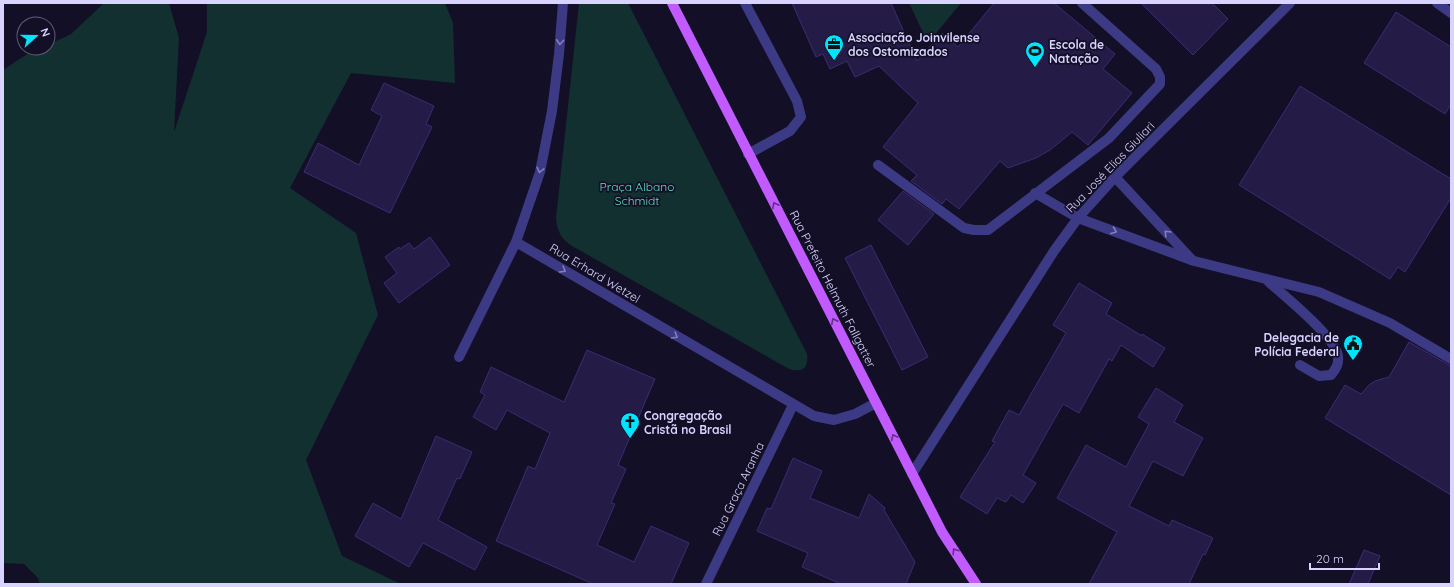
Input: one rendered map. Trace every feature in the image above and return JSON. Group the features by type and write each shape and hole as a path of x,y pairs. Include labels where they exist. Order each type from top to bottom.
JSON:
{"main road":[{"name":"Rua Prefeito Helmuth Fallgatter","path":"672,3 942,532 976,584"}],"street":[{"path":"459,357 516,242 540,172 559,54 563,3"},
{"path":"744,3 797,101 800,117 790,131 748,154"},
{"path":"878,165 964,228 988,230 1109,138 1160,84 1160,77 1156,68 1082,3"},
{"name":"Rua José Elias Giuliari","path":"912,474 1050,257 1078,218 1115,177 1290,3"},
{"path":"1437,3 1451,13"},
{"path":"1115,177 1194,261"},
{"path":"1035,193 1078,218 1194,261 1318,292 1390,323 1451,359"},
{"name":"Rua Erhard Wetzel","path":"516,242 814,416 834,420 855,414 876,403"},
{"path":"1266,279 1314,322 1330,340 1338,354 1338,366 1331,375 1319,376 1300,365"},
{"name":"Rua Graça Aranha","path":"706,584 793,405"}],"green space":[{"path":"104,3 169,3 179,38 174,132 207,32 207,3 445,3 453,23 455,83 351,73 290,188 356,233 378,315 306,460 342,556 401,584 40,584 38,578 24,564 3,563 3,70 25,56 56,56 56,41 71,34"},
{"name":"Praça Albano Schmidt","path":"579,3 628,3 807,354 806,366 801,370 789,369 572,246 560,234 557,227 556,218"},
{"path":"909,3 961,3 928,43"}],"building":[{"path":"792,3 891,3 917,61 942,33 958,47 994,3 1054,3 1115,54 1103,69 1132,93 1088,145 1072,132 1050,150 1036,158 1008,168 1000,161 959,209 946,199 942,204 911,181 917,175 883,147 918,103 879,66 855,77 847,61 830,69 823,54 816,57"},
{"path":"1141,3 1212,3 1228,19 1193,55"},
{"path":"1396,12 1451,47 1451,104 1445,114 1364,63"},
{"path":"384,83 434,106 426,124 432,127 390,213 304,172 318,143 359,165 382,116 371,110"},
{"path":"1300,86 1451,179 1451,198 1405,272 1398,267 1390,279 1239,185"},
{"path":"903,191 934,214 908,245 878,220"},
{"path":"430,237 450,265 399,303 384,283 397,273 385,257 399,247 400,249 409,243 414,249"},
{"path":"871,245 928,357 902,370 845,258"},
{"path":"1079,283 1112,303 1106,314 1165,348 1153,367 1121,345 1112,361 1109,359 1079,413 1063,404 1023,475 1036,483 1023,503 1011,495 1006,502 997,498 987,514 960,497 995,442 992,441 1009,410 1019,415 1066,333 1053,325"},
{"path":"1409,342 1451,366 1451,495 1325,418 1345,385 1361,394 1375,381 1389,377"},
{"path":"587,350 655,379 618,465 626,469 611,503 615,504 597,545 634,562 651,526 689,543 671,584 593,584 496,541 528,466 535,469 550,433 507,410 496,430 473,417 485,395 480,392 491,367 564,402"},
{"path":"1156,388 1183,405 1174,422 1203,438 1183,476 1153,461 1129,506 1169,526 1172,520 1213,538 1205,555 1203,554 1189,584 1089,584 1117,532 1057,498 1086,445 1126,467 1149,424 1138,417"},
{"path":"436,436 472,452 460,479 457,478 438,520 487,547 475,570 423,543 409,567 355,536 373,503 401,519"},
{"path":"793,458 822,471 810,498 859,518 869,494 885,508 884,510 915,562 906,584 841,584 802,567 808,553 757,531 767,508 771,509"},
{"path":"1364,550 1380,556 1368,584 1349,584"}],"place":[{"name":"Associação Joinvilense dos Ostomizados","path":"834,61"},
{"name":"Escola de Natação","path":"1035,68"},
{"name":"Delegacia de Polícia Federal","path":"1353,361"},
{"name":"Congregação Cristã no Brasil","path":"630,439"}]}
